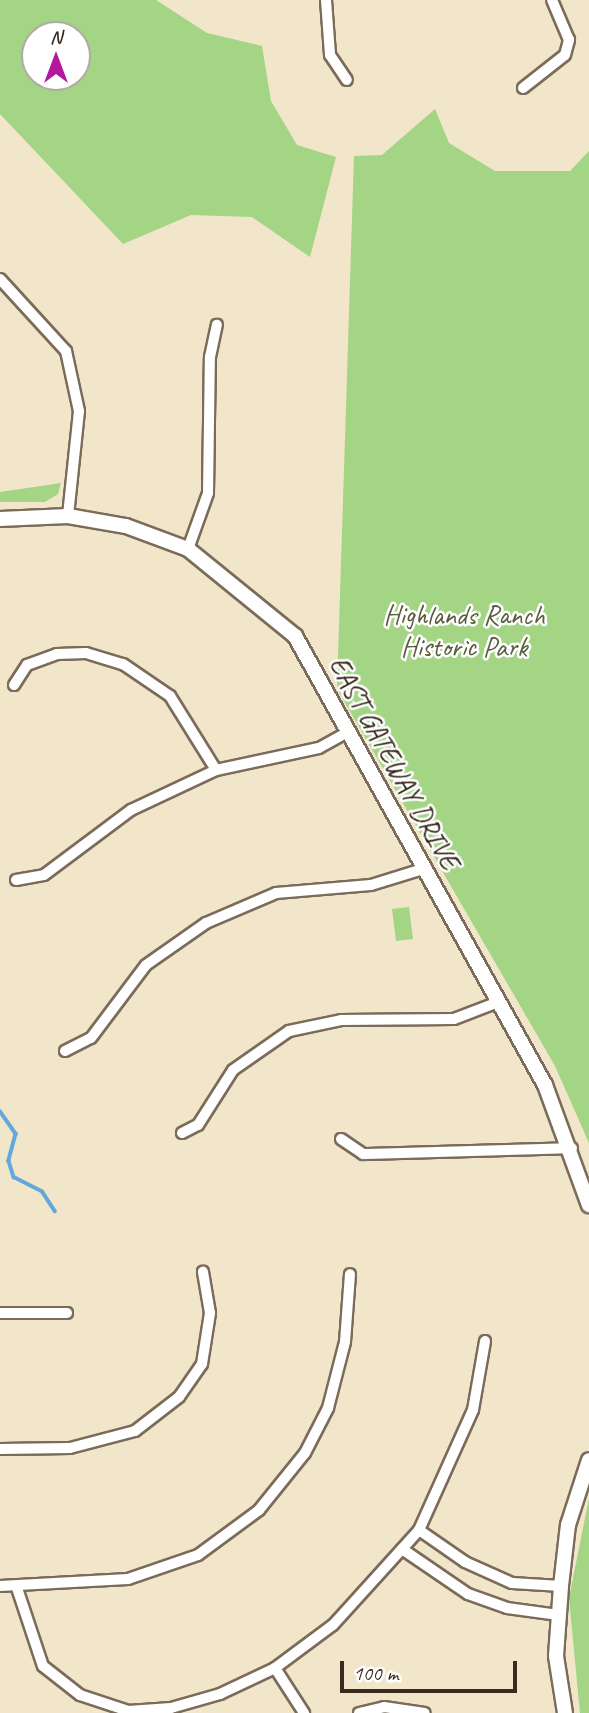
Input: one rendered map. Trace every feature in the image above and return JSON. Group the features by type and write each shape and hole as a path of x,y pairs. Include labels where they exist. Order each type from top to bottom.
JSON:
{"street":[{"path":"326,0 330,55 347,80"},
{"path":"523,88 565,55 569,40 552,0"},
{"path":"0,279 66,351 79,411 68,516"},
{"path":"188,549 208,493 210,357 217,325"},
{"name":"EAST GATEWAY DRIVE","path":"0,519 68,516 126,526 188,549 295,636 426,868 496,1003 545,1085 572,1148 589,1205"},
{"path":"14,685 27,665 57,654 86,653 123,664 170,696 216,770"},
{"path":"16,880 44,875 131,810 216,770 319,748 348,732"},
{"path":"65,1051 91,1038 146,965 206,923 276,893 371,885 426,868"},
{"path":"182,1133 198,1125 233,1070 289,1031 341,1020 454,1019 496,1003"},
{"path":"341,1139 363,1154 572,1148"},
{"path":"0,1449 70,1448 135,1431 179,1397 202,1364 210,1313 203,1272"},
{"path":"0,1586 17,1588 128,1579 198,1555 259,1510 305,1453 328,1408 345,1342 350,1275"},
{"path":"0,1313 67,1313"},
{"path":"17,1588 43,1666 80,1695 128,1711 208,1698 275,1668 333,1625 419,1530 473,1410 485,1341"},
{"path":"565,1713 556,1656 561,1586 568,1525 589,1460"},
{"path":"419,1530 465,1563 512,1583 561,1586"},
{"path":"402,1549 468,1594 507,1608 559,1615"},
{"path":"275,1668 304,1713"},
{"path":"359,1713 384,1707 425,1713"}],"green space":[{"path":"0,0 156,0 207,33 262,46 271,101 297,145 336,157 310,257 252,217 191,215 123,244 0,114"},
{"name":"Highlands Ranch Historic Park","path":"435,109 449,143 495,171 570,171 589,151 589,1143 555,1066 337,689 354,156 382,155"},
{"path":"61,483 58,494 45,502 0,502 0,492"},
{"path":"409,907 413,939 396,941 392,909"},
{"path":"589,1498 589,1713 580,1713 569,1598"}],"waterway":[{"path":"0,1111 16,1134 9,1161 14,1177 42,1191 55,1211"}]}
